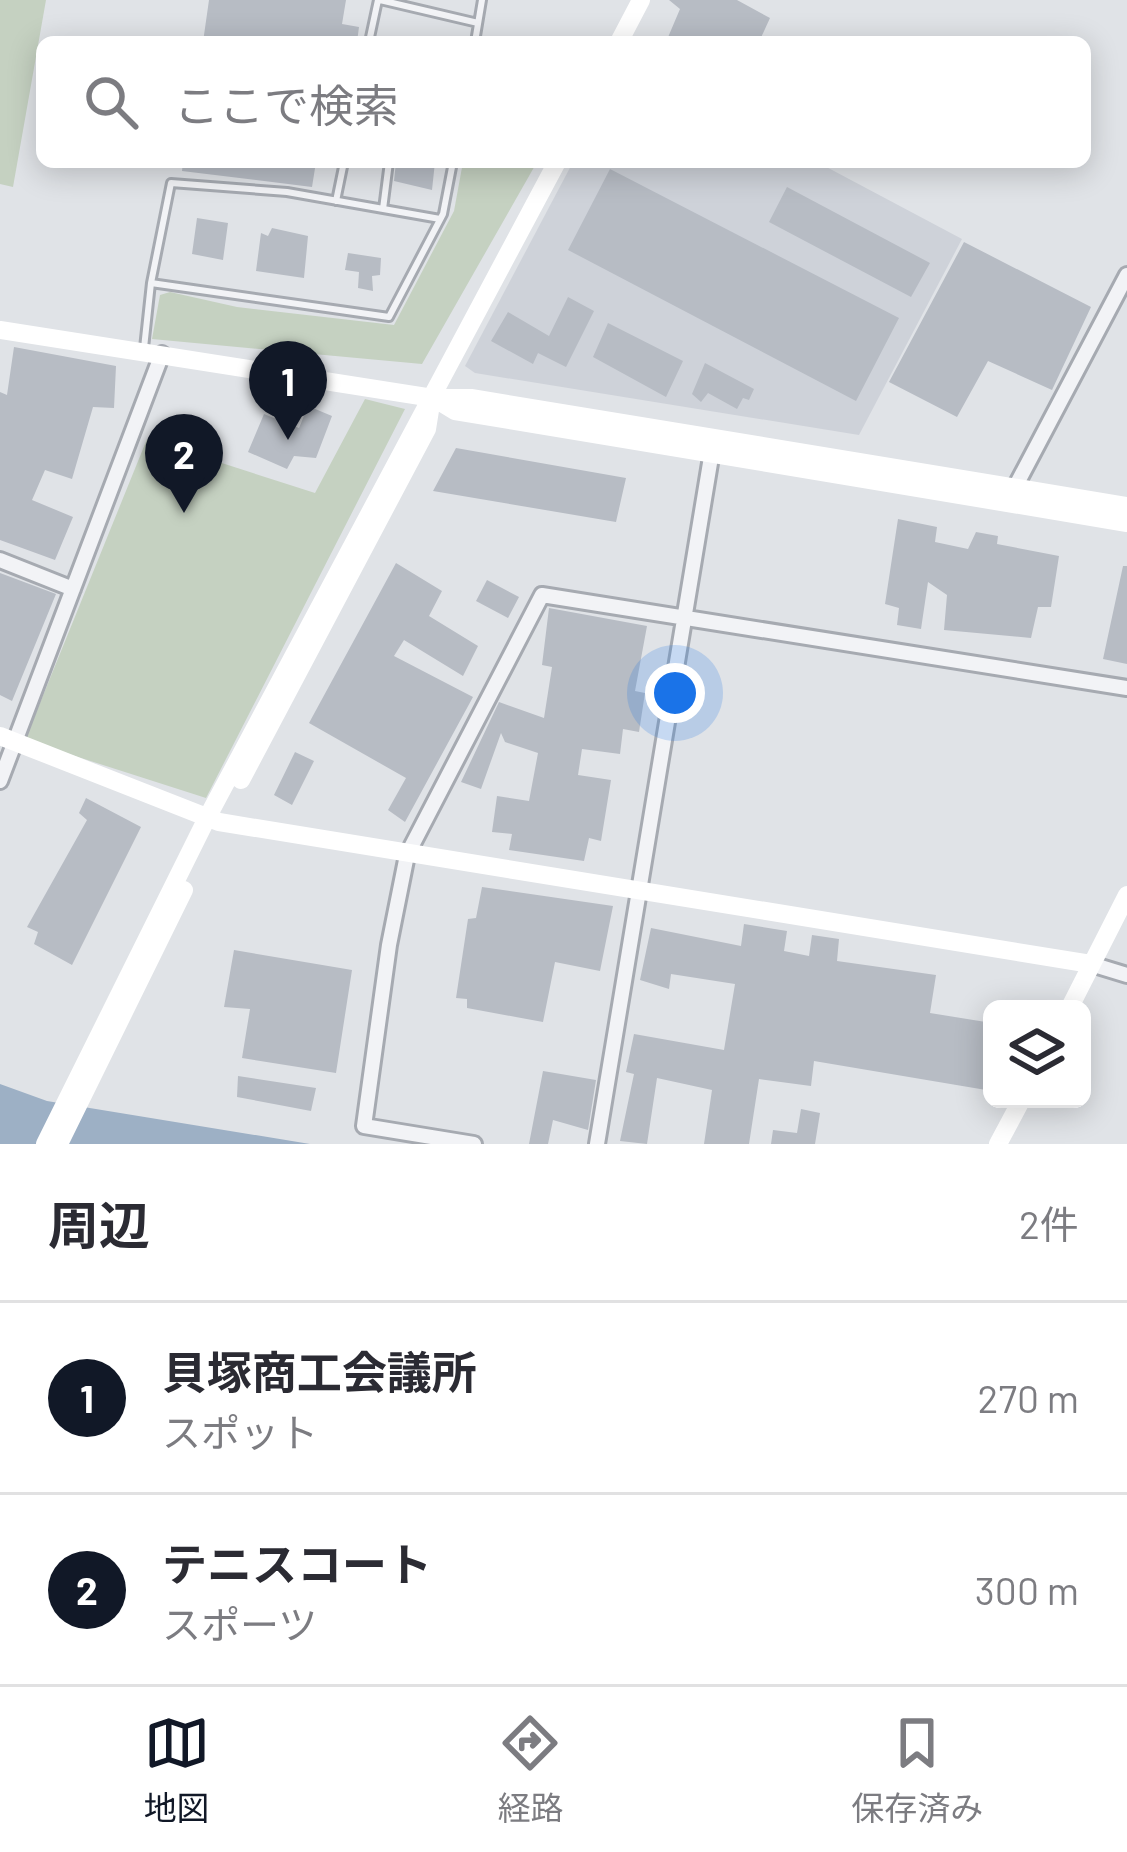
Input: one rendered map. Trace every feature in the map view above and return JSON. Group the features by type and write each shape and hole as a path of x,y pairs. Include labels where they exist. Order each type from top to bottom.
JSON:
{"street":[{"path":"622,36 641,0"},
{"path":"46,1144 213,820 427,429 433,398 554,168"},
{"path":"1011,495 1127,274"},
{"path":"0,329 433,398 455,411 1011,495 1127,506"},
{"path":"0,782 8,739 73,589 153,353"},
{"path":"597,1144 713,447"},
{"path":"1011,495 1127,524"},
{"path":"0,560 73,589"},
{"path":"475,1144 364,1126 388,945 407,855 542,595 1127,688"},
{"path":"8,739 213,820 1091,964 1127,975"},
{"path":"1073,1000 1127,895"},
{"path":"59,1144 70,1103"},
{"path":"998,1144 1017,1108"}],"lane":[{"path":"370,36 379,0 478,23"},
{"path":"476,36 482,0"},
{"path":"336,201 343,168"},
{"path":"382,209 388,168"},
{"path":"151,284 389,317 441,219 452,168"},
{"path":"153,353 151,284 170,183 336,201 441,219"}],"shaded area":[{"path":"570,168 828,168 962,239 859,435 475,373 465,366"}],"green space":[{"path":"0,0 46,0 13,187 0,184"},
{"path":"462,168 534,168 422,364 152,339 160,295 170,292 237,307 394,325 454,211"},
{"path":"365,399 405,409 206,798 25,740 147,439 315,493"}],"water":[{"path":"0,1084 47,1101 310,1144 0,1144"}],"building":[{"path":"209,0 346,0 342,24 359,27 358,36 204,36"},
{"path":"669,0 737,0 770,18 762,36 669,36 680,9"},
{"path":"182,168 315,168 312,187"},
{"path":"395,168 434,168 432,190 394,181"},
{"path":"610,169 899,318 856,401 568,250"},
{"path":"787,187 930,263 911,297 769,222"},
{"path":"197,218 228,223 223,260 192,254"},
{"path":"272,228 308,236 304,278 256,271 261,233 268,236"},
{"path":"964,242 1091,307 1052,390 988,361 957,417 889,382"},
{"path":"348,253 381,258 380,275 372,276 373,291 358,288 359,272 345,270"},
{"path":"568,297 594,311 566,367 538,353 533,364 491,341 508,312 549,336"},
{"path":"608,323 683,361 666,397 593,357"},
{"path":"14,347 116,366 114,408 93,407 72,479 45,470 32,500 73,517 55,560 0,540 0,392 7,395"},
{"path":"705,363 754,389 749,400 743,398 737,409 708,393 701,402 692,394"},
{"path":"308,406 332,416 316,458 294,456 287,469 248,452 264,414 299,428"},
{"path":"456,448 626,478 616,522 433,491"},
{"path":"898,519 937,527 935,542 968,549 976,532 998,536 997,544 1059,556 1051,607 1038,607 1031,638 944,630 947,595 928,582 921,629 897,625 899,608 885,604"},
{"path":"396,563 442,591 429,616 478,646 463,676 404,640 394,656 473,697 405,822 388,810 406,778 309,723"},
{"path":"1123,566 1127,566 1127,664 1103,659"},
{"path":"0,573 56,594 12,701 0,695"},
{"path":"487,580 519,597 508,618 476,601"},
{"path":"549,608 647,626 635,691 645,693 639,732 623,729 620,754 582,749 578,775 611,780 601,841 589,838 584,861 509,850 512,834 492,832 497,796 529,801 538,753 505,742 501,733 481,789 461,782 499,702 544,718 552,667 542,665"},
{"path":"295,752 314,761 292,805 274,795"},
{"path":"86,798 141,827 72,965 34,944 38,932 27,927 87,820 79,813"},
{"path":"482,887 613,906 600,971 555,962 543,1022 467,1008 467,999 456,998 468,919 476,918"},
{"path":"744,924 787,931 784,951 809,956 812,935 839,939 837,961 936,975 930,1013 983,1022 983,1089 814,1061 811,1086 759,1079 749,1144 704,1144 712,1090 657,1078 647,1144 620,1141 634,1074 626,1072 634,1034 724,1050 735,984 671,974 669,989 640,980 651,928 741,946"},
{"path":"234,950 352,970 336,1073 242,1058 250,1009 224,1007"},
{"path":"543,1071 596,1080 588,1130 553,1120 548,1144 529,1144"},
{"path":"238,1076 316,1088 311,1111 237,1097"},
{"path":"801,1109 820,1113 815,1144 771,1144 773,1130 797,1133"}],"place":[{"name":"貝塚商工会議所","path":"288,440"},
{"name":"テニスコート","path":"184,513"}]}
